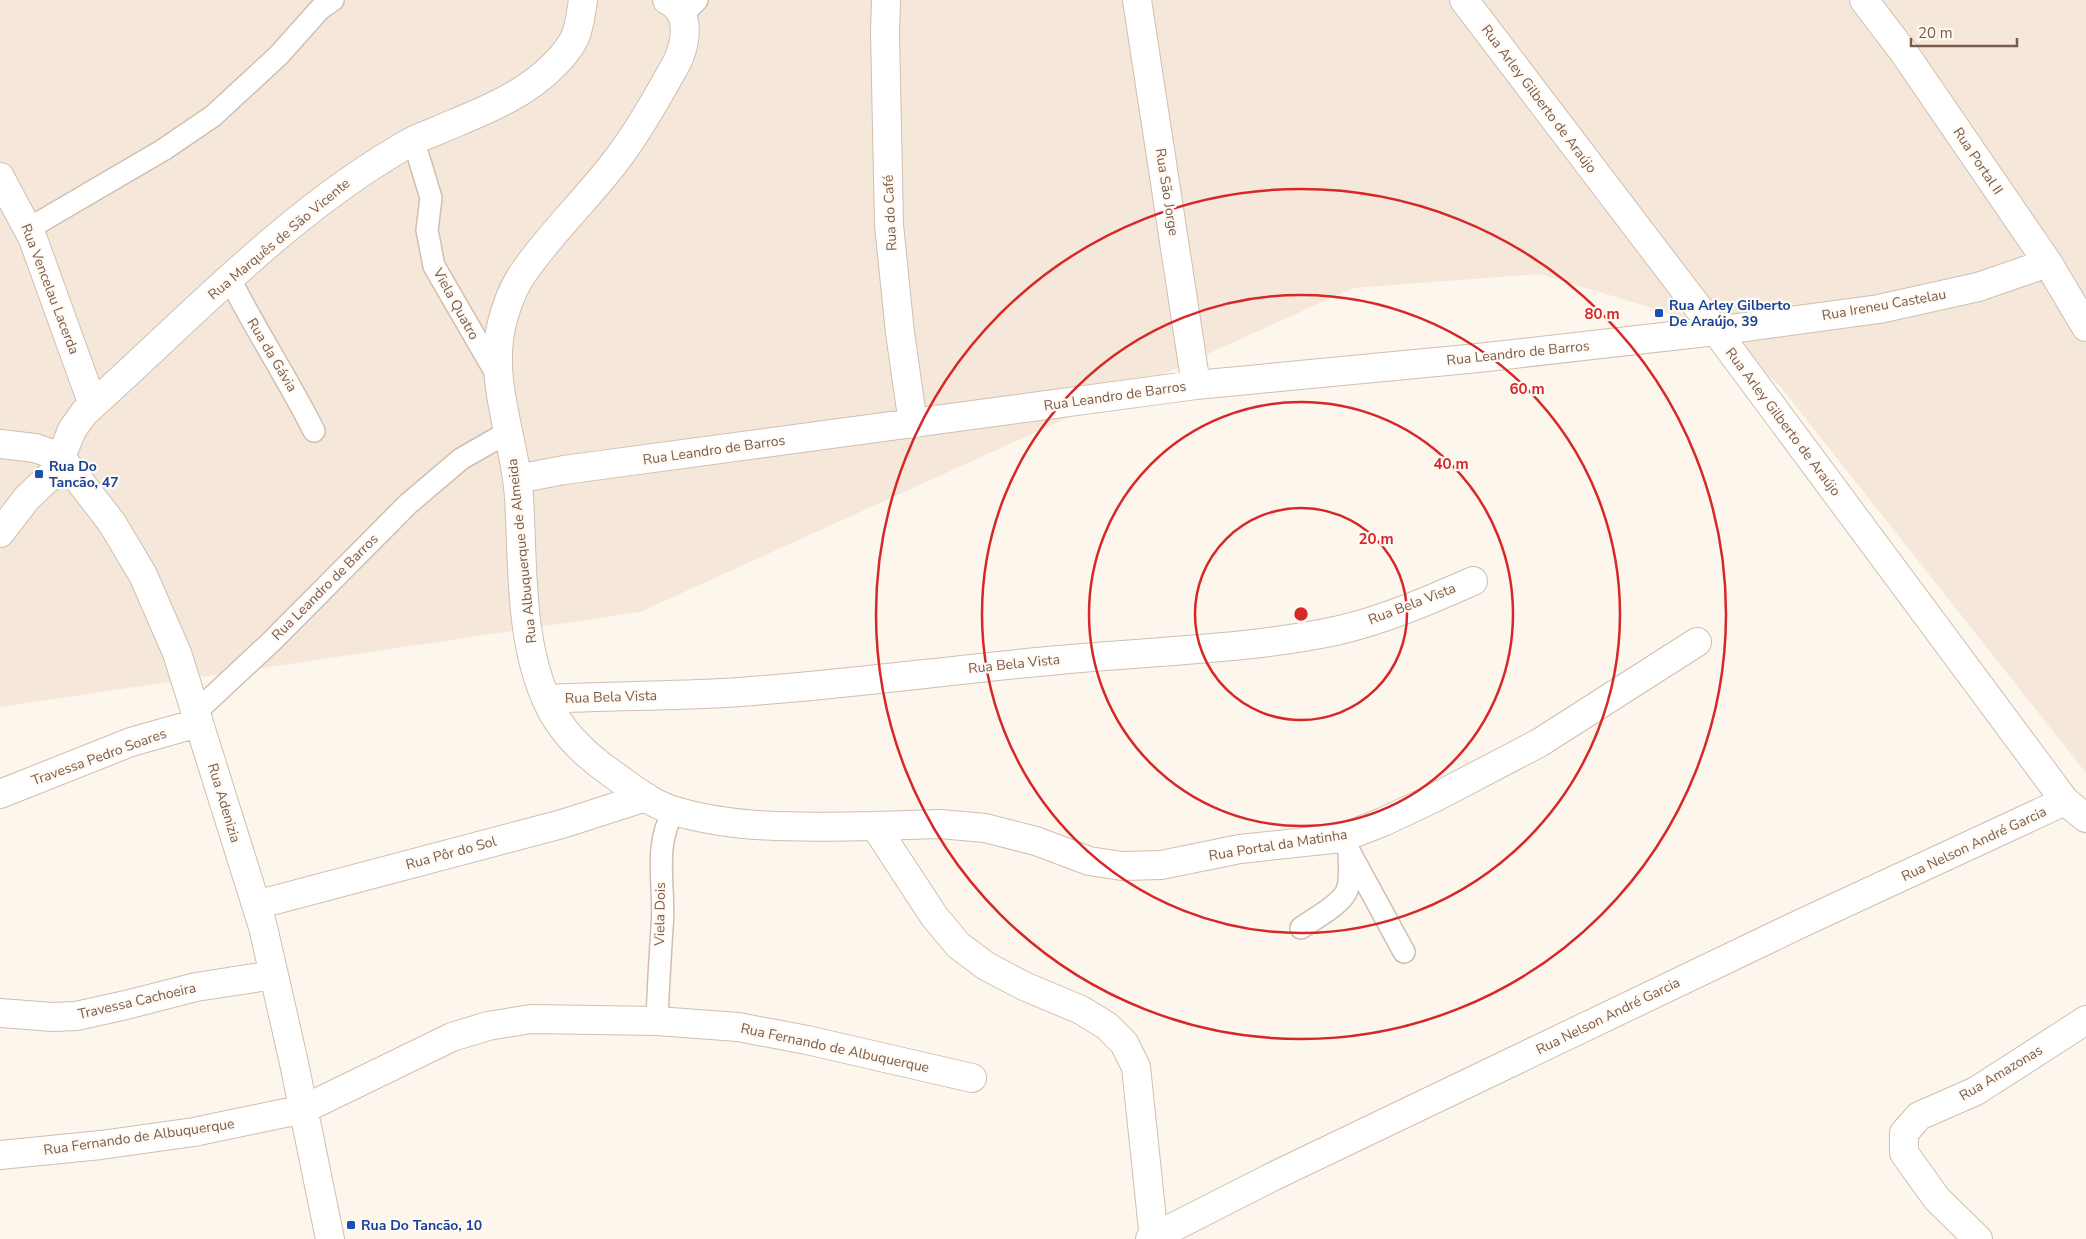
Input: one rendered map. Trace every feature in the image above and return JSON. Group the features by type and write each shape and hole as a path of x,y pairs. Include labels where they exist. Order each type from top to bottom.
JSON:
{"street":[{"name":"Rua Marquês de São Vicente","path":"63,459 72,430 84,413 230,279 303,216 350,179 411,142 490,108 522,91 546,74 567,52 575,36 582,0"},
{"name":"Rua do Café","path":"886,0 889,225 912,424"},
{"name":"Rua São Jorge","path":"1137,0 1196,385"},
{"name":"Rua Arley Gilberto de Araújo","path":"1464,0 2076,809"},
{"name":"Rua Portal II","path":"1864,0 1905,54 2048,264 2086,327"},
{"name":"Rua Albuquerque de Almeida","path":"683,5 686,31 680,56 621,155 546,242 513,289 501,326 497,350 497,375 518,479 524,603 532,655 546,699 554,716 573,742 602,766 646,797 674,810 740,824 805,828 875,826"},
{"name":"Rua Vencelau Lacerda","path":"0,177 28,229 93,405"},
{"name":"Rua Ireneu Castelau","path":"1716,331 1878,309 1978,287 2048,264"},
{"name":"Rua Leandro de Barros","path":"518,479 564,470 1196,385 1478,358 1716,331"},
{"path":"0,444 35,448 63,459 27,498 0,532"},
{"name":"Rua Adenizia","path":"63,459 112,523 143,575 177,653 256,905 304,1109 330,1239"},
{"name":"Rua Bela Vista","path":"546,699 724,693 790,688 1058,660 1272,642 1341,629 1387,616 1426,602 1473,580"},
{"name":"Rua Portal da Matinha","path":"875,826 940,824 985,828 1036,840 1090,860 1122,866 1161,865 1240,849 1346,843 1383,822 1539,744 1697,642"},
{"name":"Travessa Pedro Soares","path":"0,794 197,718"},
{"name":"Rua Pôr do Sol","path":"256,905 562,824 646,797"},
{"name":"Rua Nelson André Garcia","path":"1152,1238 1281,1173 1804,922 2076,809"},
{"path":"875,826 934,916 958,945 986,966 1024,986 1081,1010 1107,1026 1124,1043 1136,1067 1142,1108 1152,1238"},
{"name":"Travessa Cachoeira","path":"0,1013 54,1017 76,1016 196,987 274,975"},
{"name":"Rua Fernando de Albuquerque","path":"0,1154 101,1145 185,1133 304,1109 452,1037 488,1026 531,1019 657,1021 738,1027 807,1040 972,1078"},
{"name":"Rua Amazonas","path":"1978,1239 1937,1199 1904,1153 1904,1133 1919,1116 1976,1091 2086,1020"}],"lane":[{"path":"28,229 163,150 213,116 279,55 320,9 334,0"},
{"name":"Viela Quatro","path":"411,142 418,155 431,198 427,230 434,266 497,375"},
{"name":"Rua da Gávia","path":"230,279 248,315 279,365 314,431"},
{"name":"Rua Leandro de Barros","path":"197,718 408,504 461,459 508,432"},
{"name":"Viela Dois","path":"657,1021 662,929 660,858 662,837 667,822 674,810"},
{"path":"1301,928 1340,901 1346,894 1348,886 1346,843"},
{"path":"1346,843 1404,952"}],"shaded area":[{"path":"0,0 2086,0 2086,773 1779,385 1714,327 1540,274 1353,288 640,612 0,707"}],"place":[{"name":"Rua Arley Gilberto De Araújo, 39","path":"1659,313"},
{"name":"Rua Do Tancão, 47","path":"39,474"},
{"name":"Rua Do Tancão, 10","path":"351,1225"}]}
